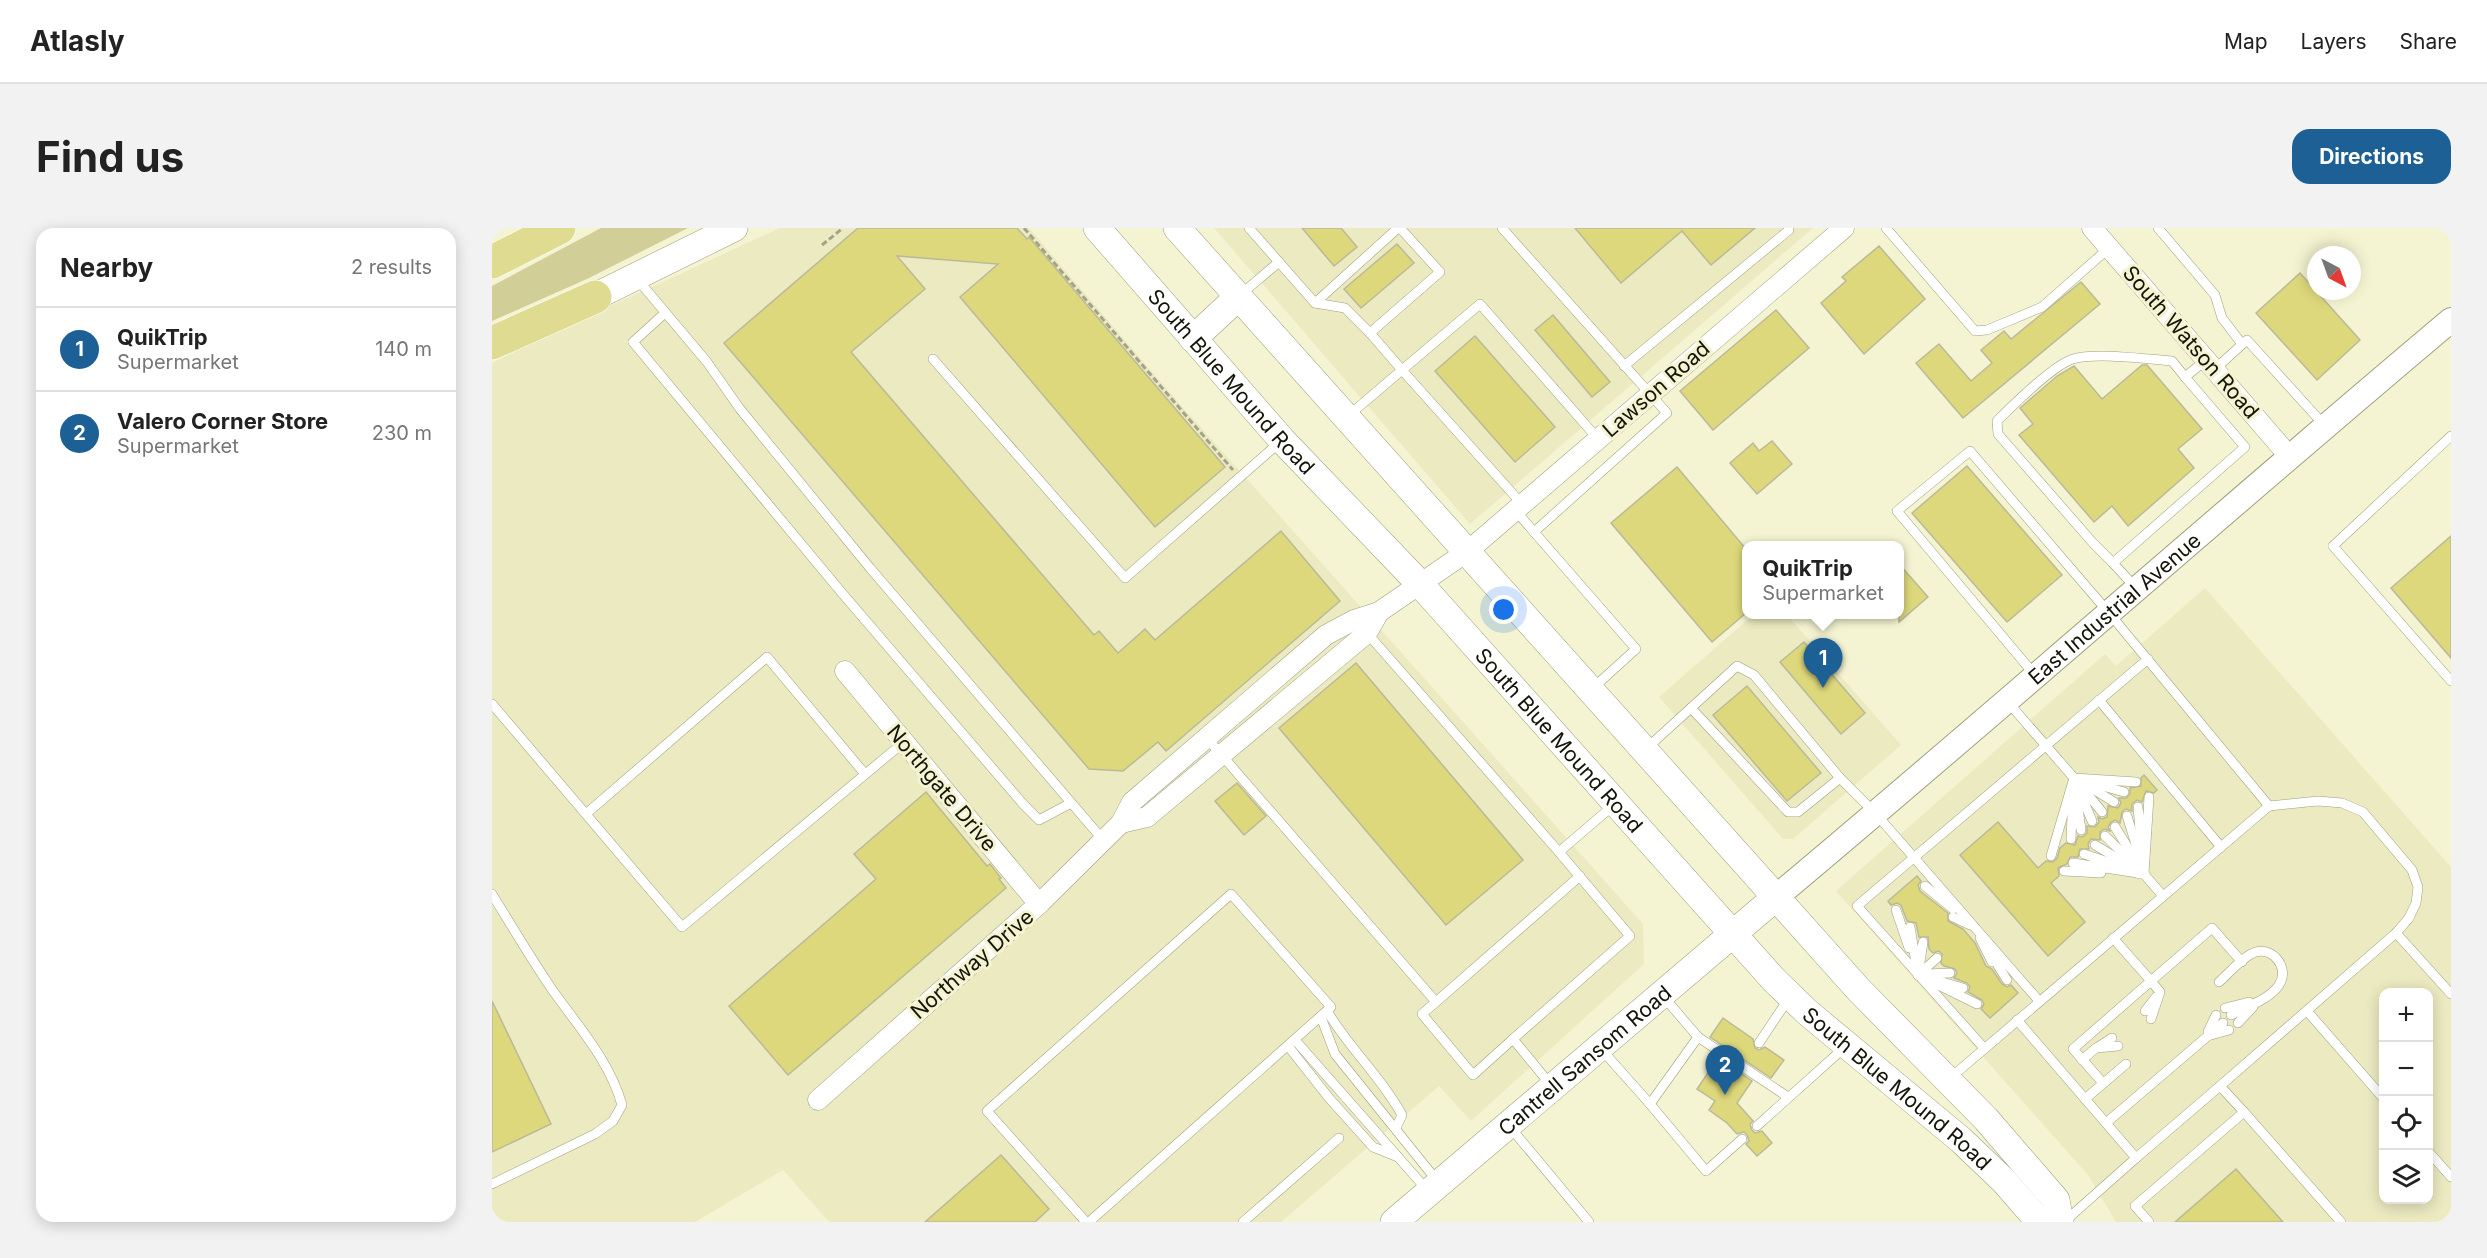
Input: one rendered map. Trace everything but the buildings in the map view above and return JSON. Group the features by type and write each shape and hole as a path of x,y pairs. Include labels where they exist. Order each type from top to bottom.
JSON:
{"highway":[{"path":"492,262 559,228"},
{"path":"492,346 595,297"}],"main road":[{"path":"595,297 734,228"},
{"name":"South Blue Mound Road","path":"1097,228 1282,440 1420,585 1790,996 1969,1146 2037,1219 2049,1222"},
{"name":"South Blue Mound Road","path":"1177,228 1859,990 1949,1080 2056,1200 2062,1222"},
{"path":"1193,339 1238,297"},
{"name":"Cantrell Sansom Road","path":"1394,1222 1776,898"}],"street":[{"name":"Lawson Road","path":"1468,551 1844,228"},
{"name":"South Watson Road","path":"2092,228 2289,456"},
{"name":"East Industrial Avenue","path":"1776,898 2289,456 2451,320"},
{"name":"Northway Drive","path":"818,1100 1039,904 1121,823 1132,802 1326,635 1354,620 1379,612 1468,551"},
{"name":"Northway Drive","path":"1121,823 1147,817 1367,633 1379,612"},
{"name":"Northgate Drive","path":"845,671 1039,904"}],"lane":[{"path":"1249,228 1315,303 1345,308 1370,333 1519,507 1534,532 1636,649 1592,690"},
{"path":"1315,303 1399,228 1440,272 1370,333"},
{"path":"1502,228 1667,413 1534,532"},
{"path":"1886,228 1975,331 1987,330 2043,307 2109,248"},
{"path":"2158,228 2215,295 2222,318 2242,345"},
{"path":"1624,366 1790,230"},
{"path":"1238,297 1279,261"},
{"path":"635,277 707,362 740,409 870,568 1104,841"},
{"path":"1345,418 1480,304 1598,439"},
{"path":"665,313 633,342 834,584 1023,804 1039,820 1071,803"},
{"path":"2185,377 2210,365 2247,340 2325,426"},
{"path":"2113,562 2245,447 2172,361 2128,357 2070,359 2046,376 1997,421 1998,434 2093,543 2136,588"},
{"path":"933,359 1125,578 1282,440"},
{"path":"2451,436 2333,546 2451,681"},
{"path":"2036,676 1898,511 1970,451 2148,659 2269,806"},
{"path":"1367,633 1580,876 1630,936 1473,1075 1422,1014 1580,876"},
{"path":"586,814 767,657 865,774"},
{"path":"1984,1048 1857,906 2148,659"},
{"path":"1646,750 1737,666 1754,675 1840,778 1914,857 2007,980"},
{"path":"2099,700 2221,847"},
{"path":"2007,701 2102,812"},
{"path":"492,704 682,927 904,742"},
{"path":"1691,708 1788,813 1798,812 1840,778"},
{"path":"1206,737 1436,1002"},
{"path":"2074,778 2136,782"},
{"path":"2074,778 2124,792"},
{"path":"2074,778 2114,802"},
{"path":"2074,778 2092,821"},
{"path":"2074,778 2081,830"},
{"path":"2071,839 2074,778"},
{"path":"2060,848 2074,778"},
{"path":"2051,856 2074,778"},
{"path":"2144,874 2150,797"},
{"path":"1949,1080 2269,806 2318,801 2342,803 2363,813 2412,870 2418,887 2416,903 2409,918 2396,933 2062,1222"},
{"path":"1559,852 1617,803"},
{"path":"2138,807 2144,874"},
{"path":"2127,816 2144,874"},
{"path":"2115,827 2144,874"},
{"path":"2105,836 2163,896"},
{"path":"2095,845 2144,874"},
{"path":"2084,854 2144,874"},
{"path":"2073,863 2144,874"},
{"path":"2064,871 2144,874"},
{"path":"1925,886 2039,1001"},
{"path":"492,894 537,968 607,1068 617,1086 622,1106 613,1121 595,1134 492,1184"},
{"path":"1231,894 1331,1007 1324,1014 1087,1222 987,1111 1231,894"},
{"path":"1940,902 1971,930 1992,962"},
{"path":"1896,910 1918,975 1977,1004"},
{"path":"1953,917 1971,930 1978,947"},
{"path":"1910,927 1918,975"},
{"path":"2103,1083 2073,1049 2151,981 2212,928 2242,962"},
{"path":"2396,933 2451,994"},
{"path":"2113,938 2160,992 2148,1015"},
{"path":"1918,975 1923,942"},
{"path":"2219,982 2251,954 2261,951 2271,953 2280,962 2283,974 2279,985 2260,1000 2232,1015"},
{"path":"1918,975 1937,958"},
{"path":"1918,975 1950,973"},
{"path":"1918,975 1963,987"},
{"path":"1662,994 1698,1037 1746,1064 1788,1097"},
{"path":"1759,1043 1790,996"},
{"path":"2307,1011 2381,1096"},
{"path":"1324,1014 1392,1097 1402,1115 1396,1128"},
{"path":"1324,1014 1335,1054 1396,1128 1434,1188"},
{"path":"2017,1020 2136,1158"},
{"path":"2106,1123 2223,1022"},
{"path":"1650,1104 1698,1037"},
{"path":"1513,1039 1552,1086"},
{"path":"2082,1060 2096,1048 2115,1042"},
{"path":"1291,1043 1399,1157 1434,1188"},
{"path":"1757,1126 1847,1045"},
{"path":"1599,1046 1706,1171 1742,1139"},
{"path":"2085,1099 2126,1064"},
{"path":"2220,1086 2341,1222"},
{"path":"2149,1222 2135,1206 2244,1112"},
{"path":"1508,1125 1589,1222"},
{"path":"1243,1222 1340,1138"},
{"path":"2433,1157 2451,1177"}],"path":[{"path":"822,245 843,228"},
{"path":"1024,228 1240,477"}],"shaded area":[{"path":"601,228 688,228 589,278 492,321 492,286"},
{"path":"780,228 1029,228 1164,386 1643,924 1644,964 1471,1121 1439,1086 1281,1222 829,1222 783,1170 695,1222 492,1222 492,363"},
{"path":"1214,228 1813,228 1470,524"},
{"path":"2205,588 2451,867 2451,1222 2116,1222 2088,1175 1836,891 2105,654 2116,666"},
{"path":"1748,619 1791,619 1901,745 1793,839 1783,839 1659,697"}],"place":[{"name":"QuikTrip","path":"1823,688"},
{"name":"Valero Corner Store","path":"1725,1095"}]}
